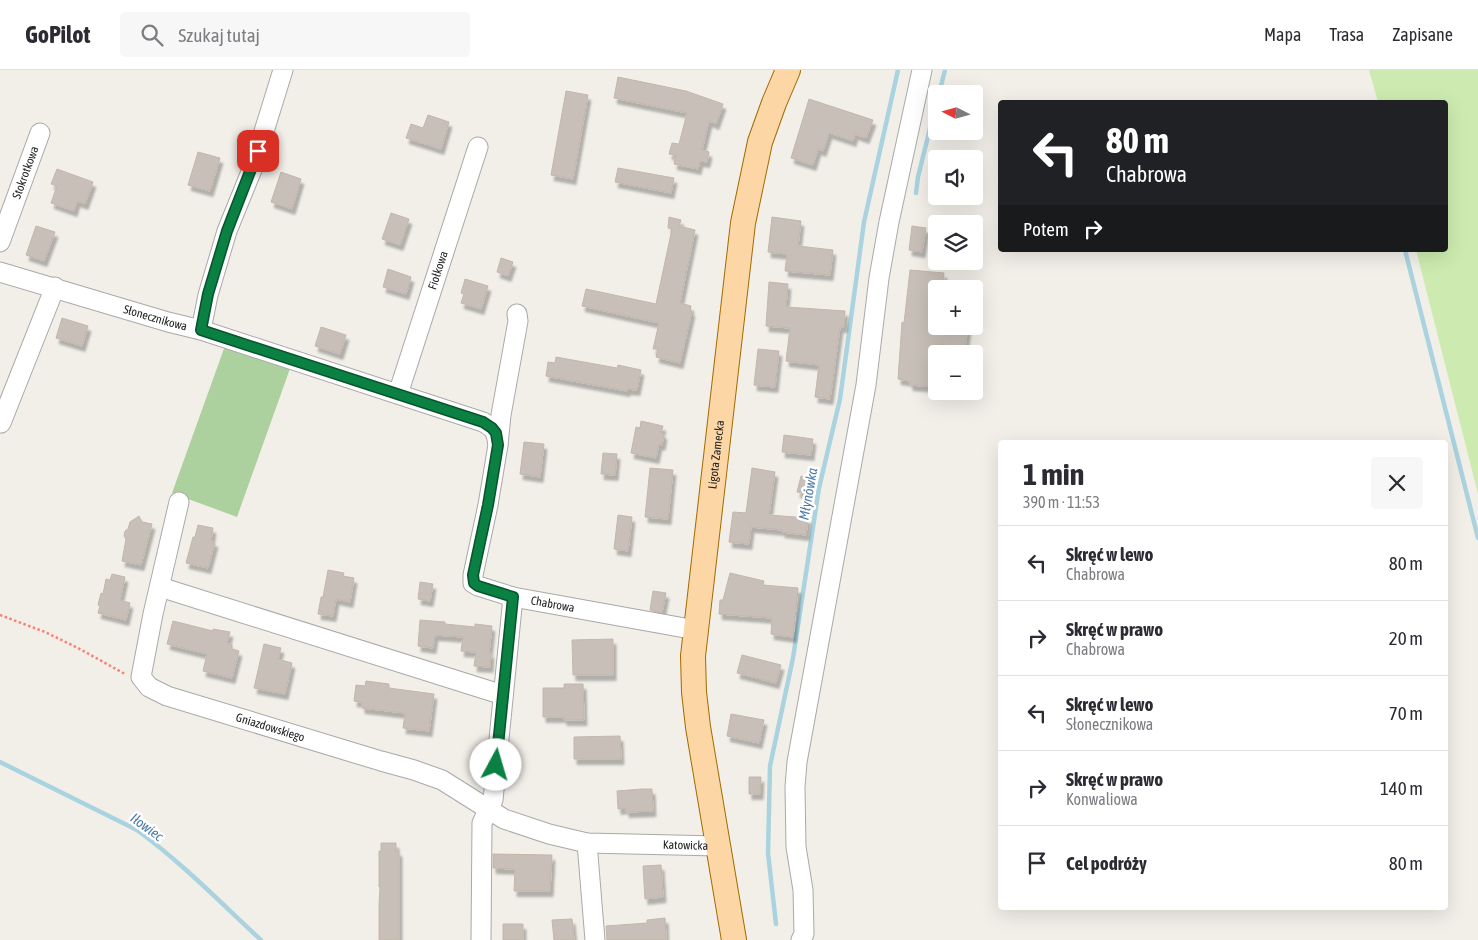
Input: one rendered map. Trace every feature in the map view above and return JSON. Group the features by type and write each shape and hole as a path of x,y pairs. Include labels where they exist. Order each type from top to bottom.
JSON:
{"main road":[{"name":"Ligota Zamecka","path":"717,846 698,727 694,692 693,656 743,223 760,142 788,70"},
{"name":"Katowicka","path":"717,846 734,940"}],"street":[{"path":"201,330 208,294 227,231 253,167 283,70"},
{"path":"802,937 803,890 796,847 795,787 797,762 866,385 889,222 922,70"},
{"name":"Stokrotkowa","path":"0,242 40,132"},
{"name":"Fiołkowa","path":"398,394 478,147"},
{"name":"Słonecznikowa","path":"0,272 201,330 483,422 496,433 498,445"},
{"path":"1,423 55,287"},
{"name":"Chabrowa","path":"517,314 518,321 500,415 498,445 488,505 473,575 474,583 513,597 696,630"},
{"path":"141,677 153,614 179,502"},
{"path":"160,587 503,695"},
{"path":"481,940 482,823 493,800 513,597"},
{"name":"Gniazdowskiego","path":"141,677 149,687 166,696 442,780 488,810"},
{"name":"Katowicka","path":"488,810 504,819 549,834 587,843 717,846"},
{"path":"587,843 595,940"}],"path":[{"path":"0,615 45,632 125,674 141,677"}],"green space":[{"path":"1369,70 1478,70 1478,494 1417,252 1448,252 1448,100 1377,100"},
{"path":"226,343 292,363 237,517 172,493"}],"building":[{"path":"618,77 686,91 723,104 716,124 709,121 702,150 709,152 707,162 700,161 698,169 674,164 676,155 669,154 672,143 679,144 687,113 614,98"},
{"path":"566,91 588,95 573,179 551,175"},
{"path":"809,99 873,120 866,138 855,134 853,141 829,133 823,151 818,149 813,165 791,158"},
{"path":"428,115 449,122 441,149 406,138 411,124 423,128"},
{"path":"198,152 220,158 210,191 188,185"},
{"path":"618,168 674,178 671,193 615,182"},
{"path":"57,169 93,182 85,204 77,201 74,211 51,203 57,186 51,184"},
{"path":"281,172 301,179 292,209 271,202"},
{"path":"391,213 409,219 400,245 382,239"},
{"path":"669,217 681,220 679,226 695,230 680,303 691,306 690,311 692,311 680,363 656,357 658,349 653,349 659,323 582,306 586,289 656,304 672,229 668,228"},
{"path":"772,217 801,221 798,246 833,250 830,275 785,271 787,254 768,252"},
{"path":"36,226 55,232 44,261 26,255"},
{"path":"912,226 926,228 922,252 909,250"},
{"path":"501,258 513,262 508,276 497,272"},
{"path":"388,269 411,277 406,294 383,287"},
{"path":"910,270 944,273 944,280 928,280 928,335 967,335 965,345 928,345 928,386 910,385 910,381 898,379 902,322 904,323"},
{"path":"465,279 488,286 481,309 461,303 464,294 461,293"},
{"path":"769,282 788,284 787,307 845,311 844,327 840,327 830,399 815,397 819,365 786,361 790,328 766,326"},
{"path":"62,318 88,326 82,346 56,338"},
{"path":"321,327 346,335 340,354 315,346"},
{"path":"758,349 779,351 775,387 754,385"},
{"path":"556,357 617,368 618,365 641,370 637,390 627,389 627,391 546,376 548,362 555,363"},
{"path":"641,421 663,426 661,433 664,434 662,445 659,444 656,458 631,453 636,427 640,428"},
{"path":"784,435 813,439 811,455 782,452"},
{"path":"524,442 544,444 540,477 520,474"},
{"path":"603,453 617,454 615,475 601,474"},
{"path":"650,468 673,470 668,519 645,517"},
{"path":"752,468 775,472 769,515 808,518 806,535 751,527 749,544 729,542 733,512 746,513"},
{"path":"801,476 812,478 808,494 797,492"},
{"path":"618,515 632,517 628,551 614,549"},
{"path":"139,516 142,522 152,524 141,565 122,561 126,539 124,536 125,531 128,529 130,522"},
{"path":"198,525 213,528 211,541 215,542 208,568 186,563"},
{"path":"328,570 344,573 343,576 354,578 350,602 336,599 333,616 318,614"},
{"path":"730,573 764,581 763,585 798,588 793,637 771,634 772,618 719,614 720,600 723,600"},
{"path":"112,574 125,577 120,600 130,603 126,620 98,613 100,606 98,605 101,593 103,594 106,579 110,580"},
{"path":"420,582 433,584 430,601 418,599"},
{"path":"653,591 666,593 662,613 650,610"},
{"path":"420,620 475,627 475,624 492,626 489,653 491,653 490,667 474,666 476,652 461,651 463,637 435,635 433,648 418,646"},
{"path":"173,621 213,631 213,629 230,632 227,643 232,645 232,649 239,651 232,678 203,671 207,654 167,644"},
{"path":"613,639 613,675 573,675 572,640"},
{"path":"264,644 281,648 278,659 292,663 285,694 254,688"},
{"path":"742,655 781,665 776,683 737,673"},
{"path":"366,681 389,684 389,688 434,694 429,731 403,728 405,713 362,708 362,702 354,701 356,685 365,686"},
{"path":"564,684 583,684 584,720 564,720 564,717 543,717 543,688 564,688"},
{"path":"731,714 764,720 759,743 727,736"},
{"path":"620,736 621,759 574,759 574,737"},
{"path":"749,777 761,777 760,794 749,794"},
{"path":"652,789 653,811 626,812 626,808 618,809 617,791"},
{"path":"381,843 396,843 396,851 399,851 399,940 379,940 379,851 381,851"},
{"path":"493,854 552,855 550,891 514,891 515,869 493,868"},
{"path":"661,865 663,897 645,899 643,866"},
{"path":"665,918 666,940 607,940 606,926 647,923 647,920"},
{"path":"572,919 574,940 554,940 552,920"},
{"path":"503,924 523,924 523,940 503,940"}],"waterway":[{"name":"Młynówka","path":"776,924 768,853 770,766 793,658 819,488 840,399 864,222 898,70"},
{"path":"941,85 945,70"},
{"path":"916,193 928,136"},
{"path":"1406,252 1478,538"},
{"name":"Iłowiec","path":"0,762 137,830 185,869 261,940"}],"route":[{"path":"258,151 227,231 208,294 201,330 483,422 496,433 498,445 488,505 473,575 474,583 478,586 513,597 496,765"}]}
